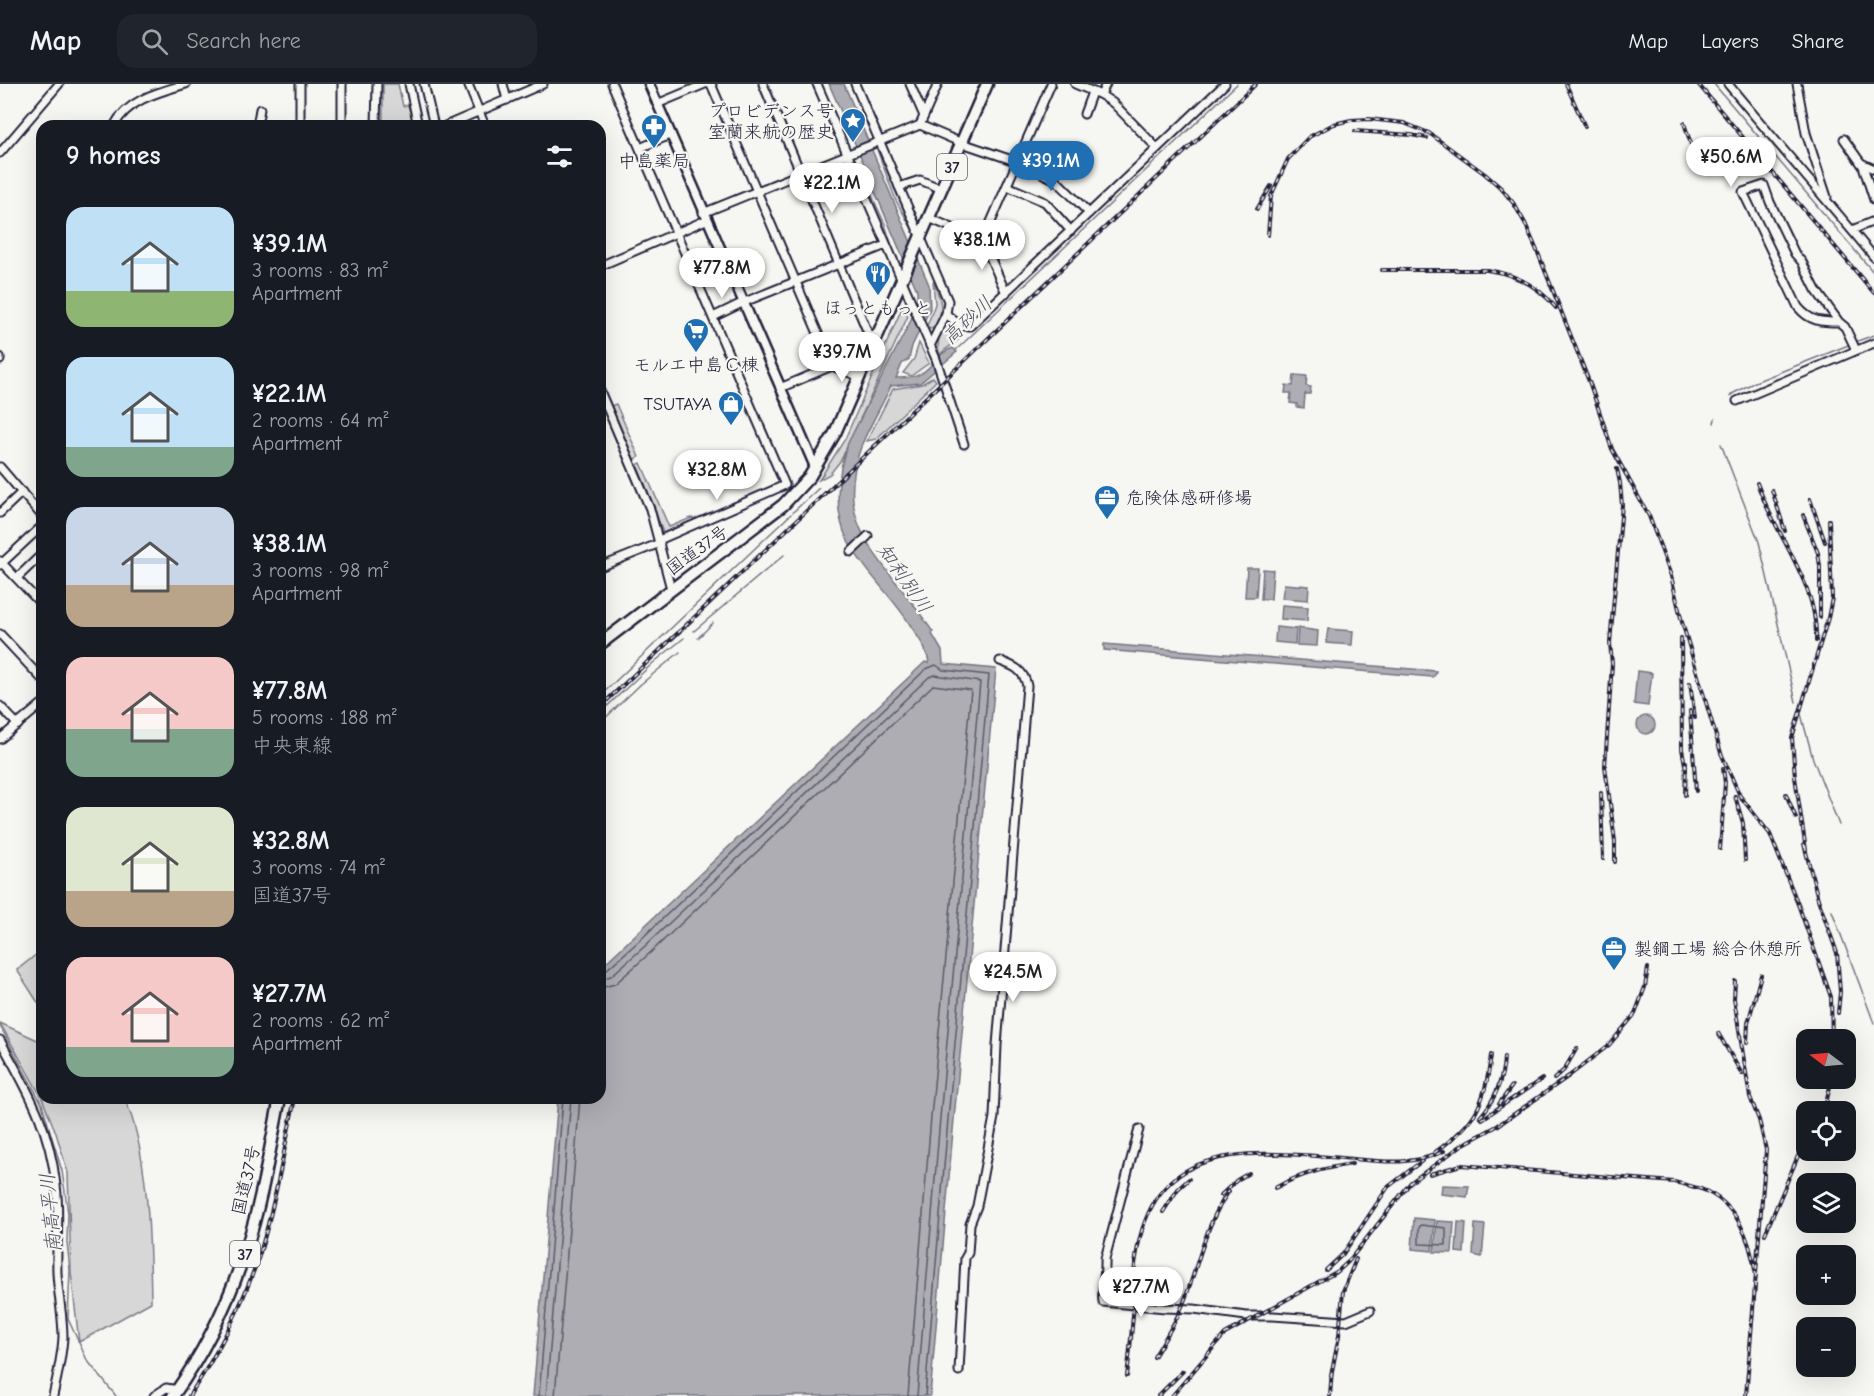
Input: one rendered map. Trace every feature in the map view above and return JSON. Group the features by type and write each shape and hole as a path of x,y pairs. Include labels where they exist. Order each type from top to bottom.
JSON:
{"highway":[{"name":"国道37号","path":"606,639 783,505 810,476 835,433 987,84"},
{"name":"国道37号","path":"175,1393 206,1344 239,1269 258,1207 279,1104"}],"main road":[{"path":"649,84 815,467"}],"street":[{"path":"0,153 59,84"},
{"path":"118,120 135,103 186,84"},
{"path":"300,84 300,120"},
{"path":"342,84 342,120"},
{"path":"376,120 377,84"},
{"path":"409,84 417,120"},
{"path":"424,84 433,120"},
{"path":"468,84 483,120"},
{"path":"503,84 507,100"},
{"path":"460,120 543,84"},
{"path":"606,564 785,485 612,84"},
{"path":"657,104 705,84"},
{"path":"711,84 832,366"},
{"path":"762,84 868,333 878,337"},
{"path":"817,84 936,359 964,444"},
{"path":"855,84 948,301 946,314 930,346"},
{"path":"910,84 924,116"},
{"path":"921,125 938,84"},
{"path":"982,239 986,236 1051,84"},
{"path":"1075,84 1113,103 1157,148"},
{"path":"1101,95 1106,84"},
{"path":"1728,84 1874,257"},
{"path":"1797,84 1806,133 1829,201"},
{"path":"946,314 961,326 966,327 1006,292 1224,85"},
{"path":"1084,114 1092,92"},
{"path":"258,120 260,109"},
{"path":"606,263 676,233 705,216 758,191 921,125 962,143 1018,162 1056,180 1089,213"},
{"path":"640,148 670,135"},
{"path":"1844,139 1861,163 1874,200"},
{"path":"1861,163 1874,168"},
{"path":"899,187 920,180 942,189"},
{"path":"1839,322 1819,322 1811,319 1798,307 1743,192 1764,185 1795,254 1802,262 1816,290 1839,322 1854,346"},
{"path":"1007,186 1045,202 1071,231"},
{"path":"929,218 982,239 1006,292"},
{"path":"1852,230 1874,221"},
{"path":"713,317 886,245"},
{"path":"1737,401 1854,346 1874,343"},
{"path":"780,388 832,366 860,377"},
{"path":"606,405 646,498 660,541 671,589"},
{"path":"0,467 36,509"},
{"path":"0,513 22,492"},
{"path":"36,531 1,563 36,599"},
{"path":"851,552 868,536"},
{"path":"16,578 36,560"},
{"path":"0,634 36,672"},
{"path":"959,1371 965,1258 968,1252 970,1224 977,1206 994,1117 997,1045 1027,686 1022,672 1000,661"},
{"path":"0,706 18,725"},
{"path":"0,739 36,709"},
{"path":"0,1040 41,1118 56,1186 57,1282 62,1311 63,1337 53,1396"},
{"path":"1138,1129 1106,1259 1106,1279 1101,1290 1103,1302 1194,1309 1246,1316 1346,1321 1370,1311"},
{"path":"154,1396 166,1388 175,1393"}],"shaded area":[{"path":"383,84 398,84 403,106 408,105 412,120 383,120"},
{"path":"876,147 879,148 912,229 896,201"},
{"path":"853,157 885,224 897,262"},
{"path":"933,281 941,309 935,328 930,329 927,326 935,304"},
{"path":"902,308 908,316 841,460 830,474 819,480 845,439"},
{"path":"946,326 952,327 959,339 940,355 939,339"},
{"path":"919,343 929,363 911,376 903,373 914,359"},
{"path":"933,377 936,381 876,439 867,441 893,389 922,384"},
{"path":"616,404 639,457 634,459 611,406"},
{"path":"641,463 669,527 691,518 696,519 663,533 637,465"},
{"path":"36,955 36,1000 17,970"},
{"path":"0,1023 36,1039 36,1087"},
{"path":"44,1104 126,1104 139,1143 143,1169 149,1226 151,1302 79,1342 71,1272 68,1173"}],"water":[{"path":"829,84 844,84 929,285 930,309 912,346 909,359 902,364 896,378 919,375 948,350 953,348 957,352 920,383 891,386 862,444 855,468 852,488 858,524 877,556 933,632 942,651 943,664 996,669 930,1396 533,1396 557,1104 606,1104 606,962 925,662 929,663 924,647 909,623 854,552 840,517 839,479 848,443 910,322 917,303 917,290 876,194 869,185 870,178"},
{"path":"1294,375 1307,376 1306,386 1311,387 1310,394 1305,394 1304,408 1290,403 1291,393 1285,393 1286,385 1293,386"},
{"path":"1247,568 1258,568 1256,597 1245,597"},
{"path":"1263,569 1273,570 1271,599 1261,599"},
{"path":"1284,584 1309,586 1308,600 1282,598"},
{"path":"1282,605 1308,607 1307,621 1281,619"},
{"path":"1276,627 1296,629 1295,644 1275,642"},
{"path":"1298,628 1318,631 1317,646 1297,645"},
{"path":"1328,629 1353,631 1352,645 1326,643"},
{"path":"1104,644 1436,671 1432,677 1104,650"},
{"path":"1637,671 1652,673 1648,706 1634,704"},
{"path":"1642,716 1650,716 1655,721 1653,732 1642,734 1637,729 1637,721"},
{"path":"1442,1185 1469,1186 1467,1197 1441,1194"},
{"path":"1414,1218 1435,1220 1432,1251 1412,1249"},
{"path":"1437,1221 1454,1222 1452,1253 1434,1252"},
{"path":"1458,1222 1466,1223 1464,1253 1456,1252"},
{"path":"1475,1224 1485,1225 1482,1257 1473,1255"}],"waterway":[{"name":"高砂川","path":"956,350 1237,84"},
{"path":"1714,84 1874,273"},
{"path":"1855,342 1874,335"},
{"path":"1730,397 1755,382 1851,344"},
{"path":"1714,423 1715,419"},
{"path":"1721,444 1759,542 1796,702"},
{"path":"793,512 819,488"},
{"path":"606,690 791,514"},
{"path":"694,631 784,555"},
{"path":"698,638 713,623"},
{"path":"606,707 653,663 684,638"},
{"path":"606,717 641,684 680,652"},
{"path":"1801,714 1813,759 1839,825"},
{"path":"1832,911 1874,1023"},
{"name":"南高平川","path":"0,1026 36,1093"},
{"name":"南高平川","path":"42,1104 62,1171 68,1213 67,1242 70,1270 68,1319 87,1360 116,1396"}],"railway":[{"path":"606,701 1256,84"},
{"path":"1566,84 1585,127"},
{"path":"1698,84 1874,293"},
{"path":"1268,235 1271,196 1288,159 1309,137 1334,124 1351,120 1369,119 1404,123 1429,133 1485,174 1514,204 1538,253 1590,384 1612,449 1649,516 1671,576 1682,622 1721,753 1740,796 1770,834 1831,997 1832,1029"},
{"path":"1684,123 1698,166"},
{"path":"1355,131 1427,138"},
{"path":"1257,209 1271,186"},
{"path":"1382,270 1487,270 1497,272 1534,287 1556,308"},
{"path":"1615,862 1615,841 1605,766 1612,664 1610,643 1622,505 1617,469"},
{"path":"1757,483 1809,594 1816,625 1816,641"},
{"path":"1772,490 1785,531"},
{"path":"1810,499 1825,542"},
{"path":"1803,515 1818,553 1820,617"},
{"path":"1806,850 1795,777 1792,738 1832,598 1829,520"},
{"path":"1681,638 1682,749 1686,770"},
{"path":"1690,683 1695,718"},
{"path":"1690,711 1696,791"},
{"path":"1685,795 1686,762"},
{"path":"1720,849 1725,783 1723,768"},
{"path":"1601,793 1603,859"},
{"path":"1786,794 1796,818"},
{"path":"1735,796 1743,823 1745,860"},
{"path":"1804,844 1818,899 1837,953 1840,992 1838,1013"},
{"path":"1172,1396 1225,1334 1338,1271 1348,1262 1411,1182 1462,1145 1497,1126 1609,1045 1635,1014 1645,987 1648,968"},
{"path":"1747,1043 1748,1023 1761,975"},
{"path":"1735,981 1734,999 1750,1097 1759,1120 1766,1150 1746,1396"},
{"path":"1718,1033 1742,1074"},
{"path":"1554,1079 1564,1070 1577,1048"},
{"path":"1434,1153 1460,1132 1476,1111 1485,1087 1491,1055"},
{"path":"1480,1117 1498,1089 1504,1057"},
{"path":"1482,1119 1542,1079"},
{"path":"1499,1104 1512,1086"},
{"path":"1827,1101 1829,1089"},
{"path":"189,1396 229,1328 259,1256 275,1197 294,1104"},
{"path":"1127,1376 1135,1264 1146,1219 1162,1191 1184,1172 1211,1160 1240,1155 1307,1155 1394,1162 1419,1159 1444,1151"},
{"path":"1326,1270 1343,1254 1388,1187 1422,1161"},
{"path":"1765,1234 1796,1161"},
{"path":"1275,1188 1312,1172 1352,1164"},
{"path":"1430,1174 1461,1165 1674,1182 1698,1188 1714,1195 1733,1213 1746,1236 1756,1275"},
{"path":"1221,1195 1237,1180 1249,1173"},
{"path":"1163,1212 1178,1189 1189,1179"},
{"path":"1154,1357 1182,1306 1214,1216 1229,1191"},
{"path":"1331,1376 1339,1336 1343,1291 1356,1259"},
{"path":"1330,1396 1332,1369"},
{"path":"1158,1396 1183,1371"}],"place":[{"name":"プロビデンス号 室蘭来航の歴史","path":"853,144"},
{"name":"中島薬局","path":"654,150"},
{"name":"ほっともっと","path":"878,297"},
{"name":"モルエ中島Ｃ棟","path":"696,354"},
{"name":"TSUTAYA","path":"731,427"},
{"name":"危険体感研修場","path":"1107,521"},
{"name":"製鋼工場 総合休憩所","path":"1614,972"}],"water label":[{"name":"知利別川","path":"905,578"}]}
